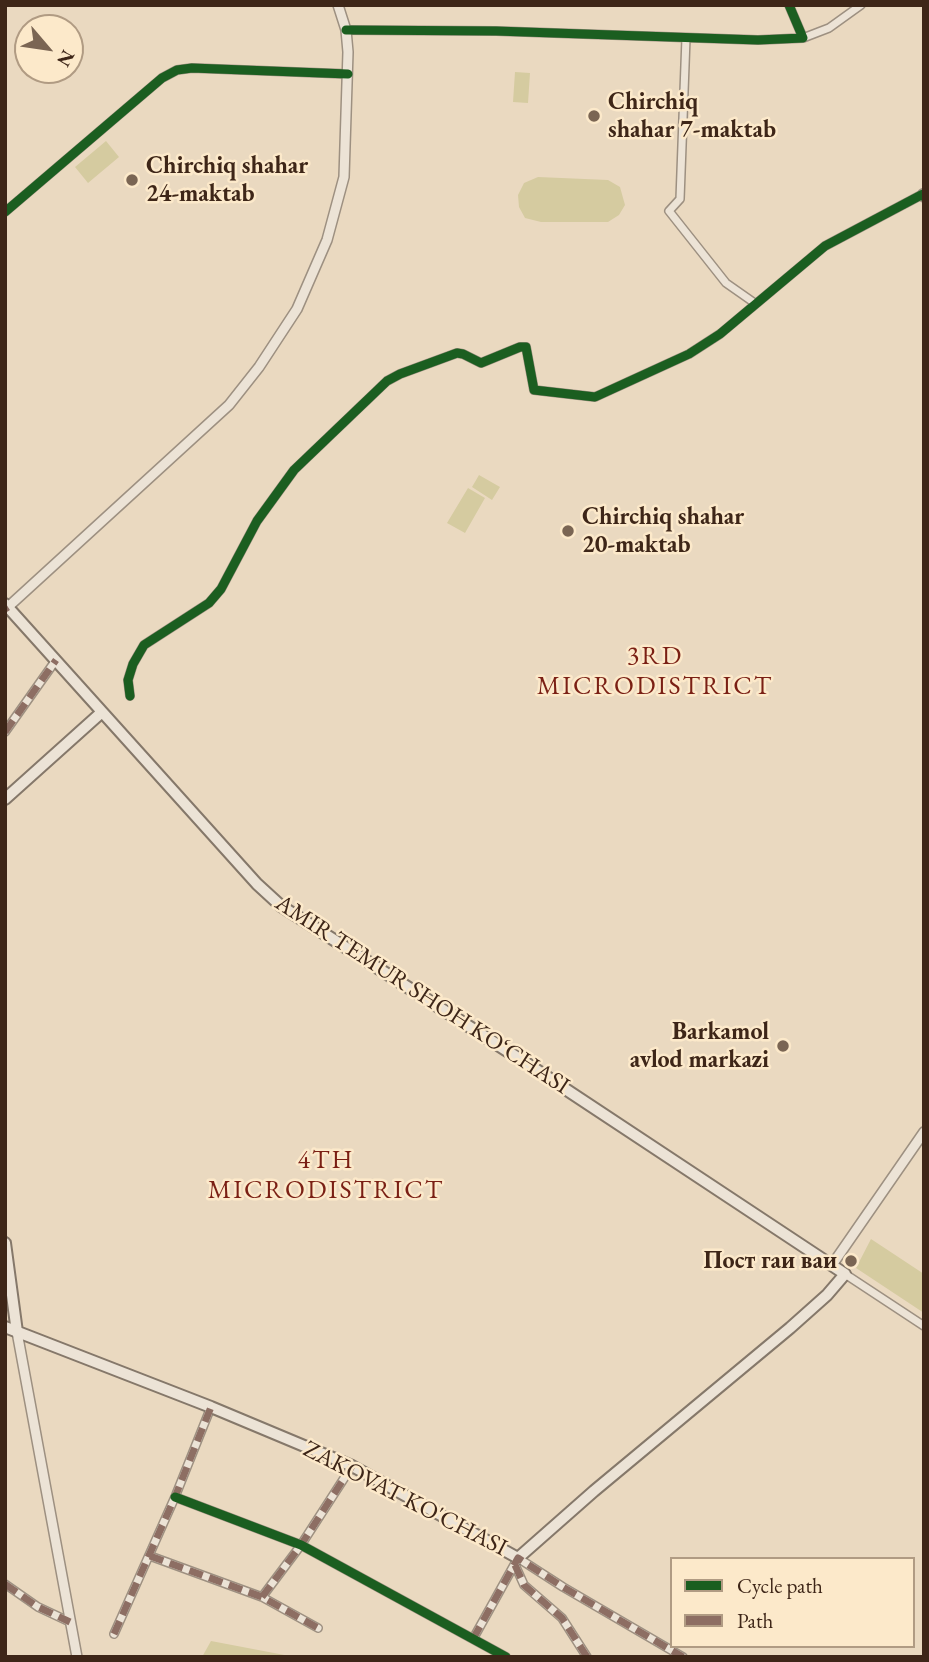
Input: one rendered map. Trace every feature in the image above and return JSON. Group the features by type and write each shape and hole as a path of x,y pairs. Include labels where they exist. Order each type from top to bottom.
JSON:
{"main road":[{"name":"AMIR TEMUR SHOH KO‘CHASI","path":"6,607 257,884 281,906 845,1274"},
{"path":"5,799 102,712"},
{"path":"5,1244 11,1287 5,1314"},
{"name":"ZAKOVAT KO'CHASI","path":"5,1326 352,1466 517,1562 594,1491 827,1295 845,1274"},
{"path":"9,1303 17,1332"}],"street":[{"path":"6,607 229,405 259,367 297,309 318,263 342,193 346,160 348,74 346,30 338,5"},
{"path":"789,5 803,38"},
{"path":"346,30 496,31 776,40 803,38 829,28 861,5"},
{"path":"686,38 680,199 669,211 726,283 756,304"},
{"path":"5,212 162,78 177,69 348,74"},
{"path":"130,696 128,680 133,664 144,645 209,603 220,589 257,522 294,470 387,381 457,354 463,354 481,363 526,347 534,390 595,397 689,355 720,334 825,246 923,196"},
{"path":"5,732 56,660"},
{"path":"832,1265 924,1132"},
{"path":"845,1274 924,1326"},
{"path":"17,1332 77,1657"},
{"path":"114,1634 150,1556 211,1407"},
{"path":"262,1598 301,1545 352,1466"},
{"path":"175,1497 301,1545 506,1657"},
{"path":"150,1556 262,1598 318,1628"},
{"path":"473,1639 517,1562"},
{"path":"517,1562 524,1585 562,1618 587,1657"},
{"path":"517,1562 683,1657"},
{"path":"5,1584 37,1606 70,1622"}],"shaded area":[{"path":"515,72 530,73 528,103 513,102"},
{"path":"106,141 119,157 88,183 75,167"},
{"path":"538,177 608,180 620,187 625,205 619,215 608,222 541,222 525,218 519,207 518,195 524,183"},
{"path":"479,475 500,487 492,500 472,487"},
{"path":"468,488 485,498 465,533 447,523"},
{"path":"871,1239 924,1274 924,1313 856,1268"},
{"path":"211,1641 295,1657 202,1657"}],"marked path":[{"path":"5,732 56,660"},
{"path":"114,1634 175,1497 211,1407"},
{"path":"262,1597 301,1545 352,1466"},
{"path":"150,1556 262,1597 318,1628"},
{"path":"473,1639 518,1558 683,1657"},
{"path":"515,1565 524,1585 562,1618 587,1657"},
{"path":"5,1584 38,1607 70,1622"}],"cycle path":[{"path":"346,30 496,31 758,40 803,38 789,5"},
{"path":"5,212 162,78 177,70 192,68 348,74"},
{"path":"130,696 128,680 133,664 144,645 209,603 221,589 257,521 294,470 387,381 457,353 481,363 526,347 534,390 595,397 689,354 720,334 825,246 923,194 924,197"},
{"path":"175,1497 301,1545 506,1657"}],"place":[{"name":"Chirchiq shahar 7-maktab","path":"594,116"},
{"name":"Chirchiq shahar 24-maktab","path":"132,180"},
{"name":"Chirchiq shahar 20-maktab","path":"568,531"},
{"name":"Barkamol avlod markazi","path":"783,1046"},
{"name":"Пост гаи ваи","path":"851,1261"}],"district":[{"name":"3RD MICRODISTRICT","path":"655,672"},
{"name":"4TH MICRODISTRICT","path":"326,1176"}]}
